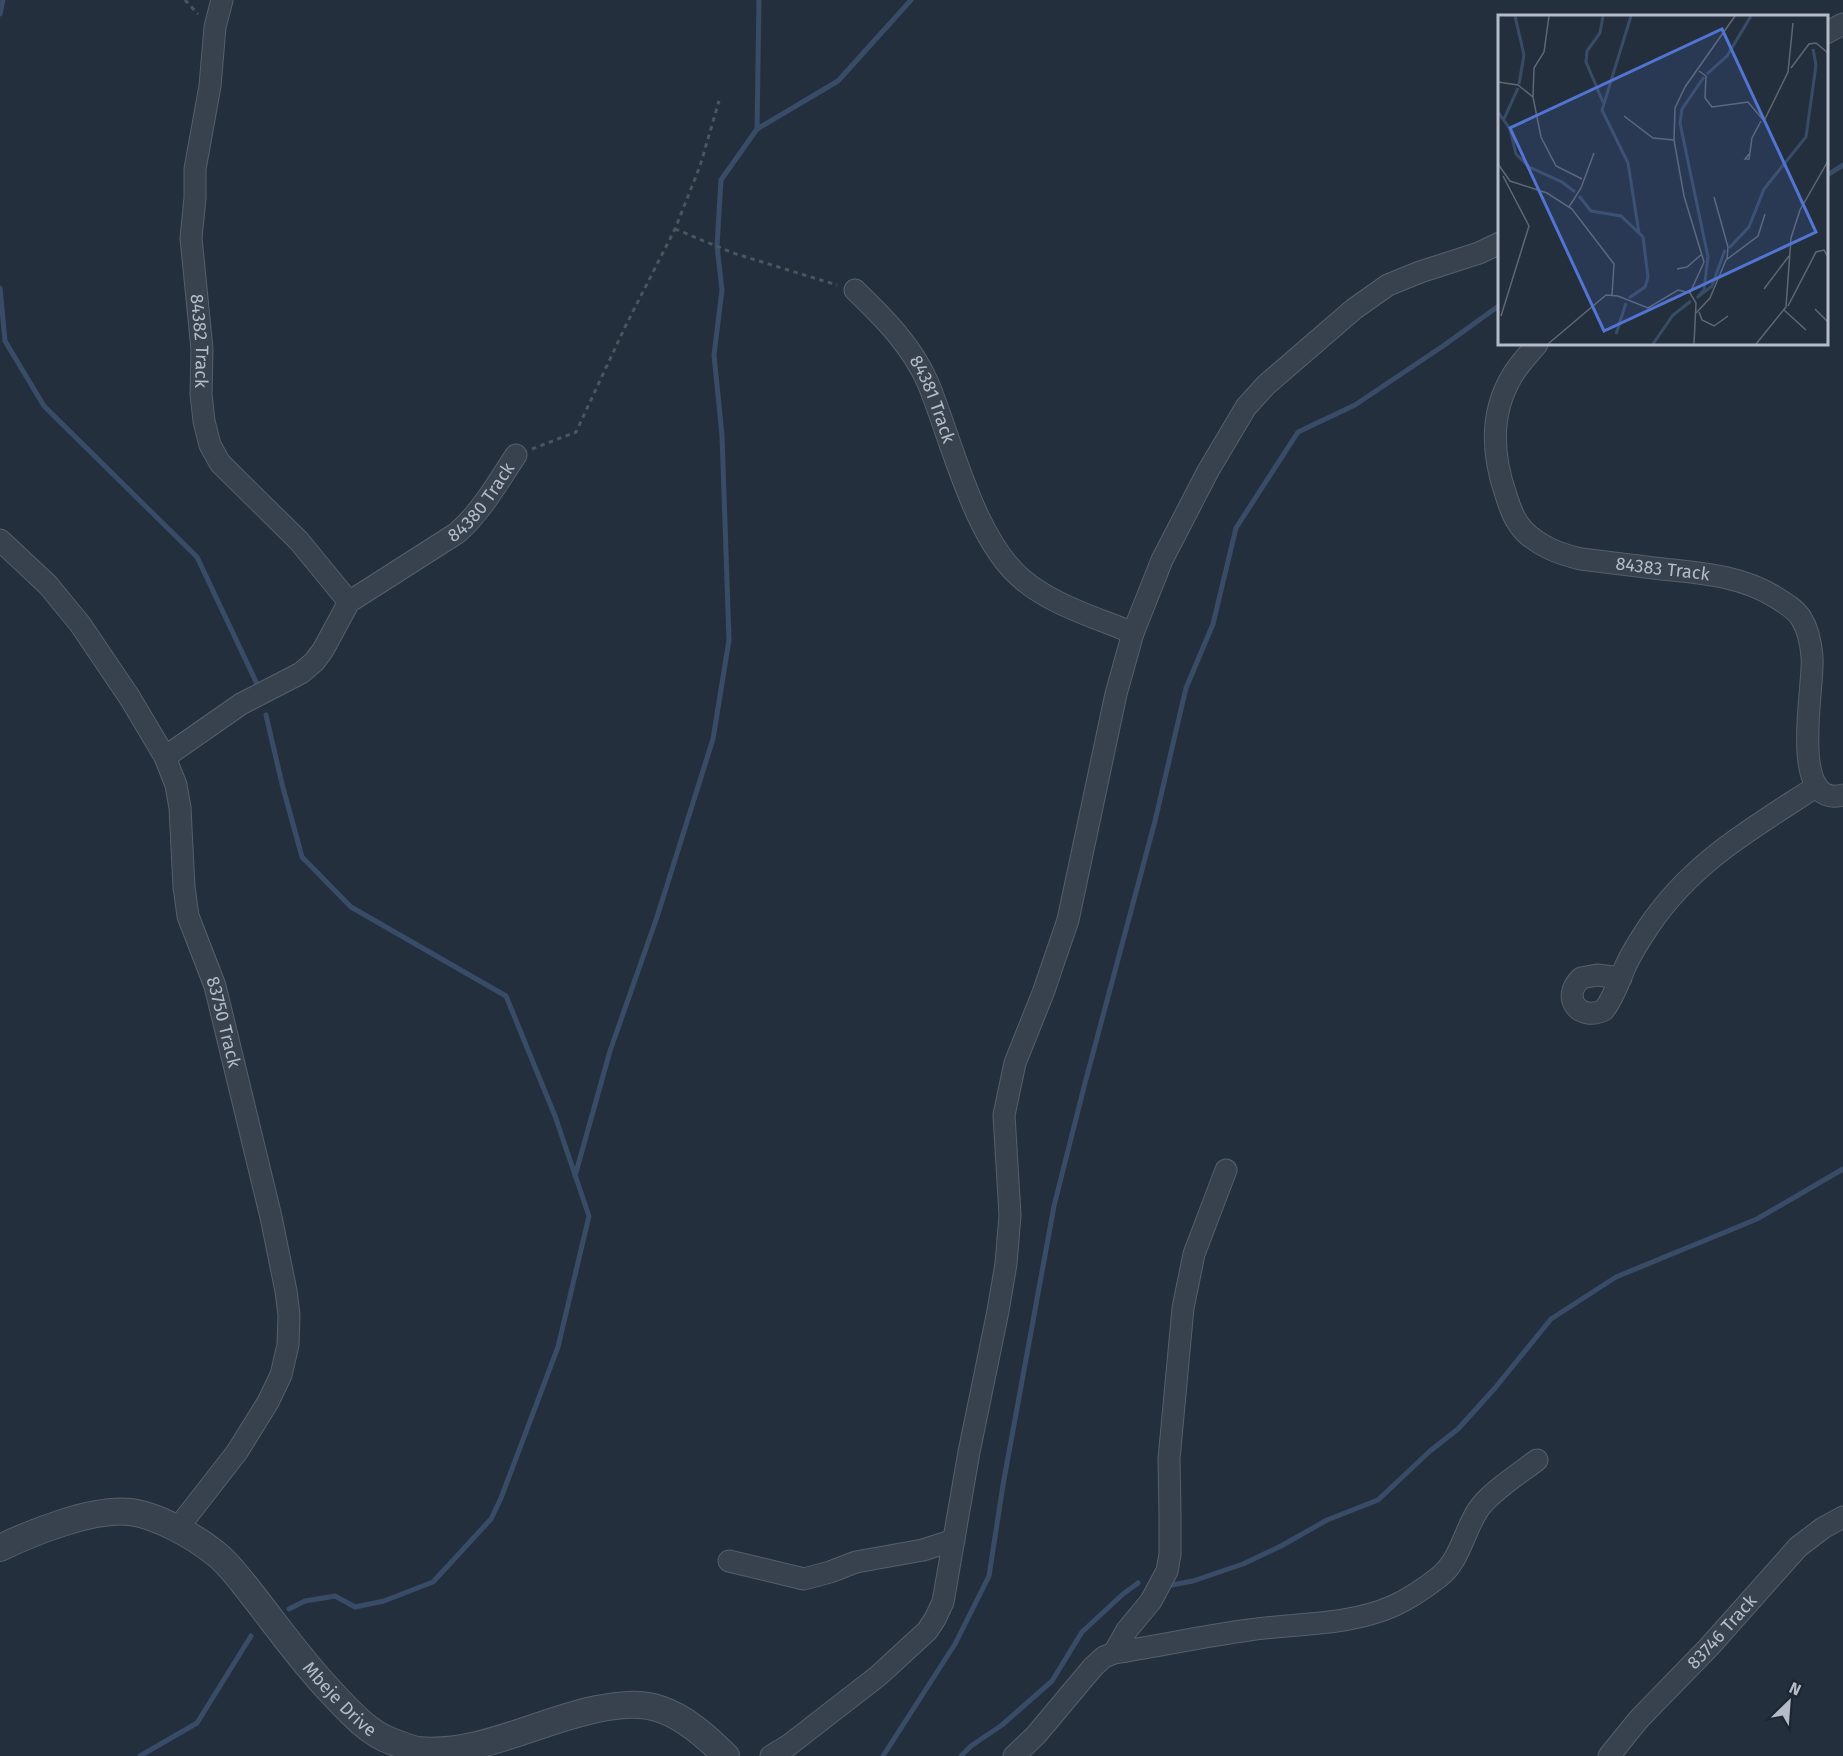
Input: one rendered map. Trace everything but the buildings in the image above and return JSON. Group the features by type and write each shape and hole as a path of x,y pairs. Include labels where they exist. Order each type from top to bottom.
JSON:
{"street":[{"name":"84382 Track","path":"222,0 215,27 210,86 195,169 191,238 202,349 201,394 204,421 210,445 220,463 299,541 349,602"},
{"path":"1828,32 1843,24"},
{"path":"771,1756 789,1745 878,1676 927,1631 943,1602 1006,1264 1010,1215 1004,1115 1015,1064 1068,920 1116,694 1133,633 1162,560 1208,471 1246,407 1266,385 1354,309 1388,285 1498,244"},
{"name":"84381 Track","path":"855,290 879,313 910,349 927,382 957,462 993,546 1021,578 1051,600 1133,633"},
{"name":"84383 Track","path":"1536,345 1512,376 1494,429 1495,456 1513,516 1525,531 1542,545 1561,554 1581,559 1719,575 1746,582 1789,605 1801,618 1809,638 1813,659 1808,751 1809,766 1817,786"},
{"name":"84380 Track","path":"165,757 241,704 301,673 314,662 349,602 468,524 478,513 516,455"},
{"name":"83750 Track","path":"0,540 48,585 80,624 130,698 165,757 176,785 180,808 184,887 188,916 215,986 271,1217 290,1316 288,1345 281,1375 268,1402 237,1452 177,1529"},
{"path":"1621,978 1626,964 1650,924 1692,875 1722,848 1752,826 1817,786 1830,795 1843,795"},
{"path":"1113,1653 1127,1630 1151,1601 1167,1571 1170,1554 1168,1459 1183,1308 1194,1254 1226,1170"},
{"path":"1014,1756 1036,1736 1093,1667 1104,1657 1113,1653 1256,1629 1330,1622 1373,1613 1412,1596 1450,1567 1473,1518 1484,1502 1537,1460"},
{"name":"Mbeje Drive","path":"0,1548 85,1516 112,1512 132,1512 177,1529 217,1554 242,1582 315,1676 366,1727 387,1740 416,1750 439,1751 467,1748 495,1742 586,1712 636,1704 660,1709 684,1722 703,1735 726,1756"},
{"name":"83746 Track","path":"1609,1756 1640,1719 1709,1647 1798,1547 1823,1528 1843,1517"},
{"path":"729,1562 804,1579 856,1562 923,1550 954,1540"}],"path":[{"name":"84380 Track","path":"516,455 576,432 625,327 675,229 700,166 719,101"},
{"path":"675,229 733,252 855,290"}],"waterway":[{"path":"0,14 3,0"},
{"path":"757,129 759,0"},
{"path":"575,1176 610,1051 657,917 713,739 729,640 722,435 714,355 722,290 717,246 721,180 757,129 838,81 911,0"},
{"path":"1828,175 1843,165"},
{"path":"0,288 5,341 44,406 197,557 258,686"},
{"path":"883,1756 955,1644 989,1576 1003,1485 1054,1206 1155,821 1186,688 1213,624 1236,528 1298,432 1355,405 1498,306"},
{"path":"266,715 302,857 351,907 506,996 555,1116 589,1216 558,1347 491,1519 433,1582 384,1601 355,1607 335,1596 305,1601 289,1609"},
{"path":"1166,1586 1193,1581 1243,1564 1327,1520 1378,1500 1430,1451 1458,1429 1551,1319 1616,1277 1757,1219 1843,1169"},
{"path":"961,1756 971,1746 1002,1725 1052,1681 1082,1632 1138,1583"},
{"path":"140,1756 197,1723 251,1636"}]}
